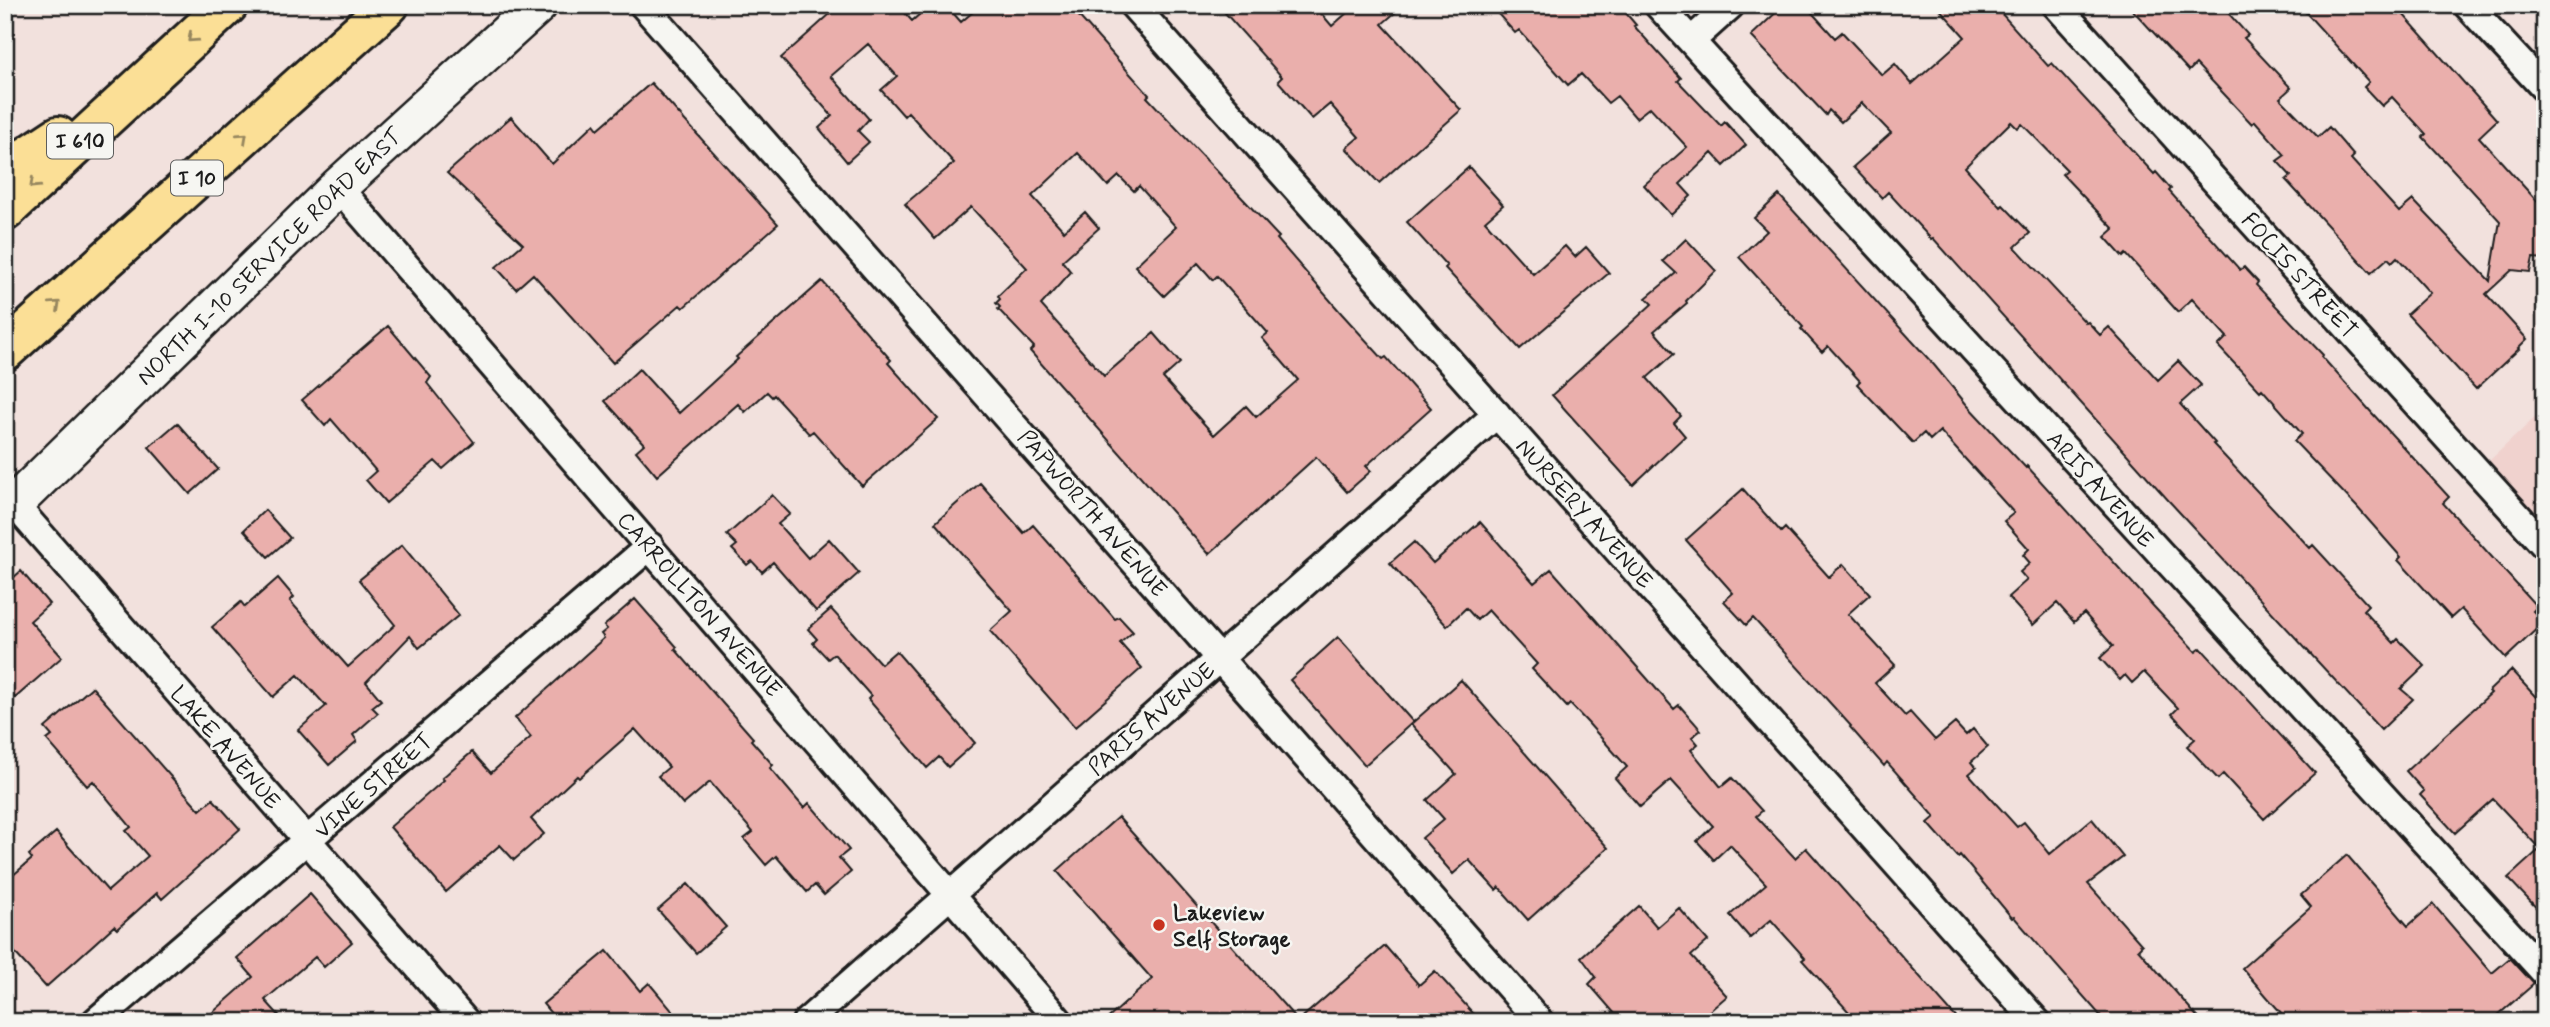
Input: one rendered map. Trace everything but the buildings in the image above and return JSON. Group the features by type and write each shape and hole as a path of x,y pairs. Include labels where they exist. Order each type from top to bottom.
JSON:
{"highway":[{"path":"5,171 155,71 228,5"},
{"name":"I 10","path":"5,351 389,5"},
{"name":"I 610","path":"5,211 155,71"}],"street":[{"name":"NORTH I-10 SERVICE ROAD EAST","path":"9,508 338,187 538,5"},
{"name":"PAPWORTH AVENUE","path":"643,5 1540,1022"},
{"name":"NURSERY AVENUE","path":"1133,5 2037,1022"},
{"name":"ARIS AVENUE","path":"1658,5 2545,974"},
{"path":"1691,41 1731,5"},
{"name":"FOCIS STREET","path":"2056,5 2545,546"},
{"path":"2467,5 2545,89"},
{"name":"CARROLLTON AVENUE","path":"338,187 1060,1022"},
{"name":"PARIS AVENUE","path":"806,1022 1497,414"},
{"name":"LAKE AVENUE","path":"9,508 466,1022"},
{"name":"VINE STREET","path":"95,1022 650,546"}],"shaded area":[{"path":"2545,408 2545,524 2488,462"}],"place":[{"name":"Lakeview Self Storage","path":"1159,925"}]}
